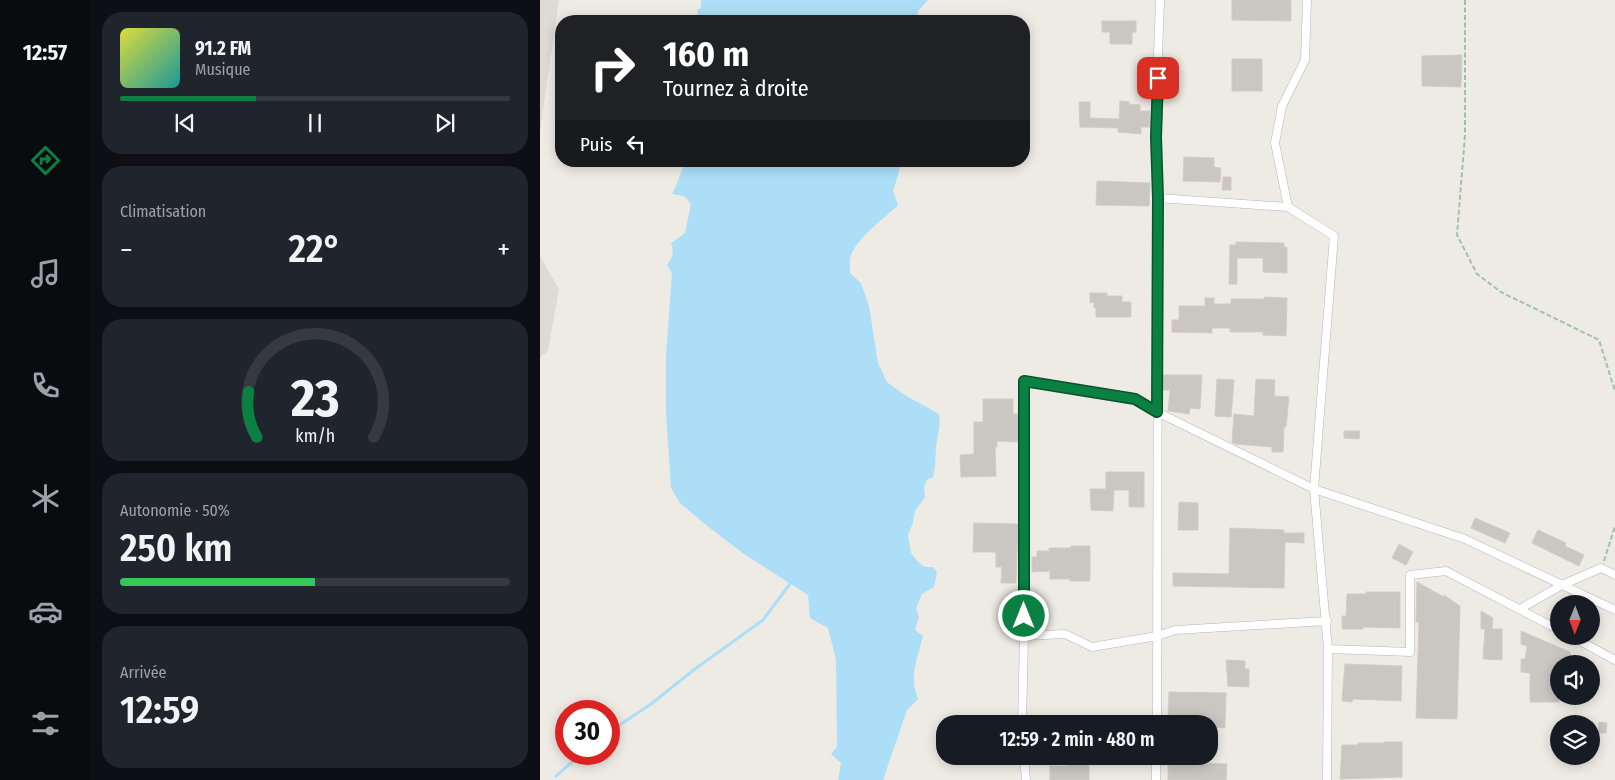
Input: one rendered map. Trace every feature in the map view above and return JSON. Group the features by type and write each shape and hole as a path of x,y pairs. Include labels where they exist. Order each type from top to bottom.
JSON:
{"street":[{"path":"1156,715 1158,198 1156,137 1160,0"},
{"path":"1288,207 1275,143 1282,106 1306,60 1306,0"},
{"path":"1158,198 1288,207 1334,236 1314,489 1327,621 1327,780"},
{"path":"1022,715 1024,381 1135,399 1157,412 1314,489 1465,539 1615,610"},
{"path":"1520,609 1562,585 1601,568 1615,575"},
{"path":"1328,649 1410,652 1410,575 1446,571 1550,625"},
{"path":"1024,636 1065,634 1092,647 1157,636 1175,630 1327,621"},
{"path":"1588,645 1615,660"},
{"path":"1025,765 1026,780"},
{"path":"1156,765 1156,780"}],"path":[{"path":"1465,0 1465,135 1457,235 1477,274 1501,292 1599,340 1615,391"},
{"path":"1601,568 1615,526"}],"shaded area":[{"path":"540,0 559,0 557,15 555,15 555,28 540,131"},
{"path":"540,256 559,289 548,351 540,357"}],"water":[{"path":"701,0 928,0 918,11 917,15 698,15 697,11 701,7"},
{"path":"899,167 893,191 898,205 866,234 856,246 850,257 850,273 861,283 869,306 878,363 887,382 903,394 939,414 933,477 927,480 924,487 925,497 915,511 908,535 911,553 917,561 925,567 933,567 937,572 934,587 922,594 916,608 919,617 915,630 923,636 914,675 915,691 918,699 907,710 883,780 838,780 841,763 831,754 837,747 836,659 828,628 810,618 808,595 744,554 706,525 680,503 671,488 666,412 666,356 672,273 667,265 672,254 671,243 685,233 691,204 684,196 672,194 683,168"}],"building":[{"path":"1232,0 1291,0 1291,21 1232,20"},
{"path":"1102,21 1136,21 1136,32 1132,32 1132,44 1110,44 1110,32 1102,32"},
{"path":"1462,55 1461,87 1422,86 1422,56"},
{"path":"1232,59 1262,59 1262,91 1232,91"},
{"path":"1120,101 1140,105 1140,111 1150,111 1150,127 1141,127 1141,134 1118,132 1118,128 1080,127 1079,102 1090,102 1090,118 1119,119"},
{"path":"1184,157 1214,158 1214,167 1221,168 1220,182 1183,181"},
{"path":"1223,177 1231,177 1231,190 1222,190"},
{"path":"1097,181 1150,183 1149,206 1096,205"},
{"path":"1236,242 1284,243 1284,247 1287,247 1287,273 1263,272 1263,258 1237,258 1237,284 1229,284 1230,245 1236,245"},
{"path":"1090,293 1107,293 1107,296 1122,296 1122,302 1131,302 1131,317 1096,317 1094,302 1090,303"},
{"path":"1264,297 1287,298 1286,336 1263,335 1263,332 1230,332 1230,328 1212,328 1212,333 1172,332 1172,320 1179,320 1179,306 1205,306 1205,298 1214,298 1214,304 1231,304 1231,299 1264,299"},
{"path":"1163,375 1202,375 1200,409 1190,408 1189,414 1168,411 1170,390 1163,390"},
{"path":"1217,379 1234,380 1231,417 1215,416"},
{"path":"1256,379 1275,380 1274,396 1289,397 1286,427 1284,427 1283,452 1272,452 1272,447 1235,444 1232,442 1234,414 1254,416"},
{"path":"983,399 1013,399 1013,414 1018,414 1018,442 997,441 997,447 995,447 996,476 961,477 960,455 974,454 974,422 983,422"},
{"path":"1344,431 1360,431 1359,439 1344,438"},
{"path":"1106,472 1144,472 1144,507 1129,507 1129,490 1114,490 1113,511 1091,510 1090,489 1106,489"},
{"path":"1179,502 1198,503 1198,530 1178,530"},
{"path":"1475,518 1510,533 1505,543 1471,528"},
{"path":"974,523 1018,524 1016,583 1001,583 1002,567 996,567 996,552 973,552"},
{"path":"1230,528 1284,530 1284,533 1304,533 1304,543 1285,542 1284,588 1173,586 1173,573 1229,574"},
{"path":"1538,530 1566,543 1565,546 1584,555 1579,566 1532,543"},
{"path":"1399,544 1413,552 1406,565 1392,558"},
{"path":"1071,546 1090,546 1090,581 1050,579 1050,571 1032,572 1032,557 1037,557 1037,551 1049,551 1049,548 1071,548"},
{"path":"1417,582 1444,597 1444,595 1460,606 1457,719 1416,718 1419,622 1416,622"},
{"path":"1366,592 1400,592 1400,628 1363,627 1363,629 1342,629 1342,616 1346,616 1347,594 1366,594"},
{"path":"1034,605 1038,607 1041,605 1048,612 1033,625"},
{"path":"1481,611 1493,618 1492,629 1502,629 1502,660 1483,659 1485,629 1481,629"},
{"path":"1521,631 1570,652 1570,655 1550,655 1550,702 1530,702 1530,673 1521,672 1521,659 1525,659 1527,646 1521,644"},
{"path":"1226,660 1245,661 1245,669 1249,669 1249,687 1228,686"},
{"path":"1345,664 1402,666 1401,701 1353,699 1352,702 1342,701"},
{"path":"1169,692 1226,693 1225,728 1218,728 1218,715 1168,715"},
{"path":"1600,722 1607,723 1606,733 1600,733"},
{"path":"1402,742 1402,777 1340,779 1342,745"},
{"path":"1227,764 1226,780 1168,780 1168,765"},
{"path":"1089,765 1089,780 1050,780 1050,766"}],"waterway":[{"path":"620,725 651,704 695,669 763,620 792,581"},
{"path":"556,776 568,765"}],"route":[{"path":"1024,616 1024,381 1135,399 1157,412 1158,198 1156,137 1158,78"}]}
